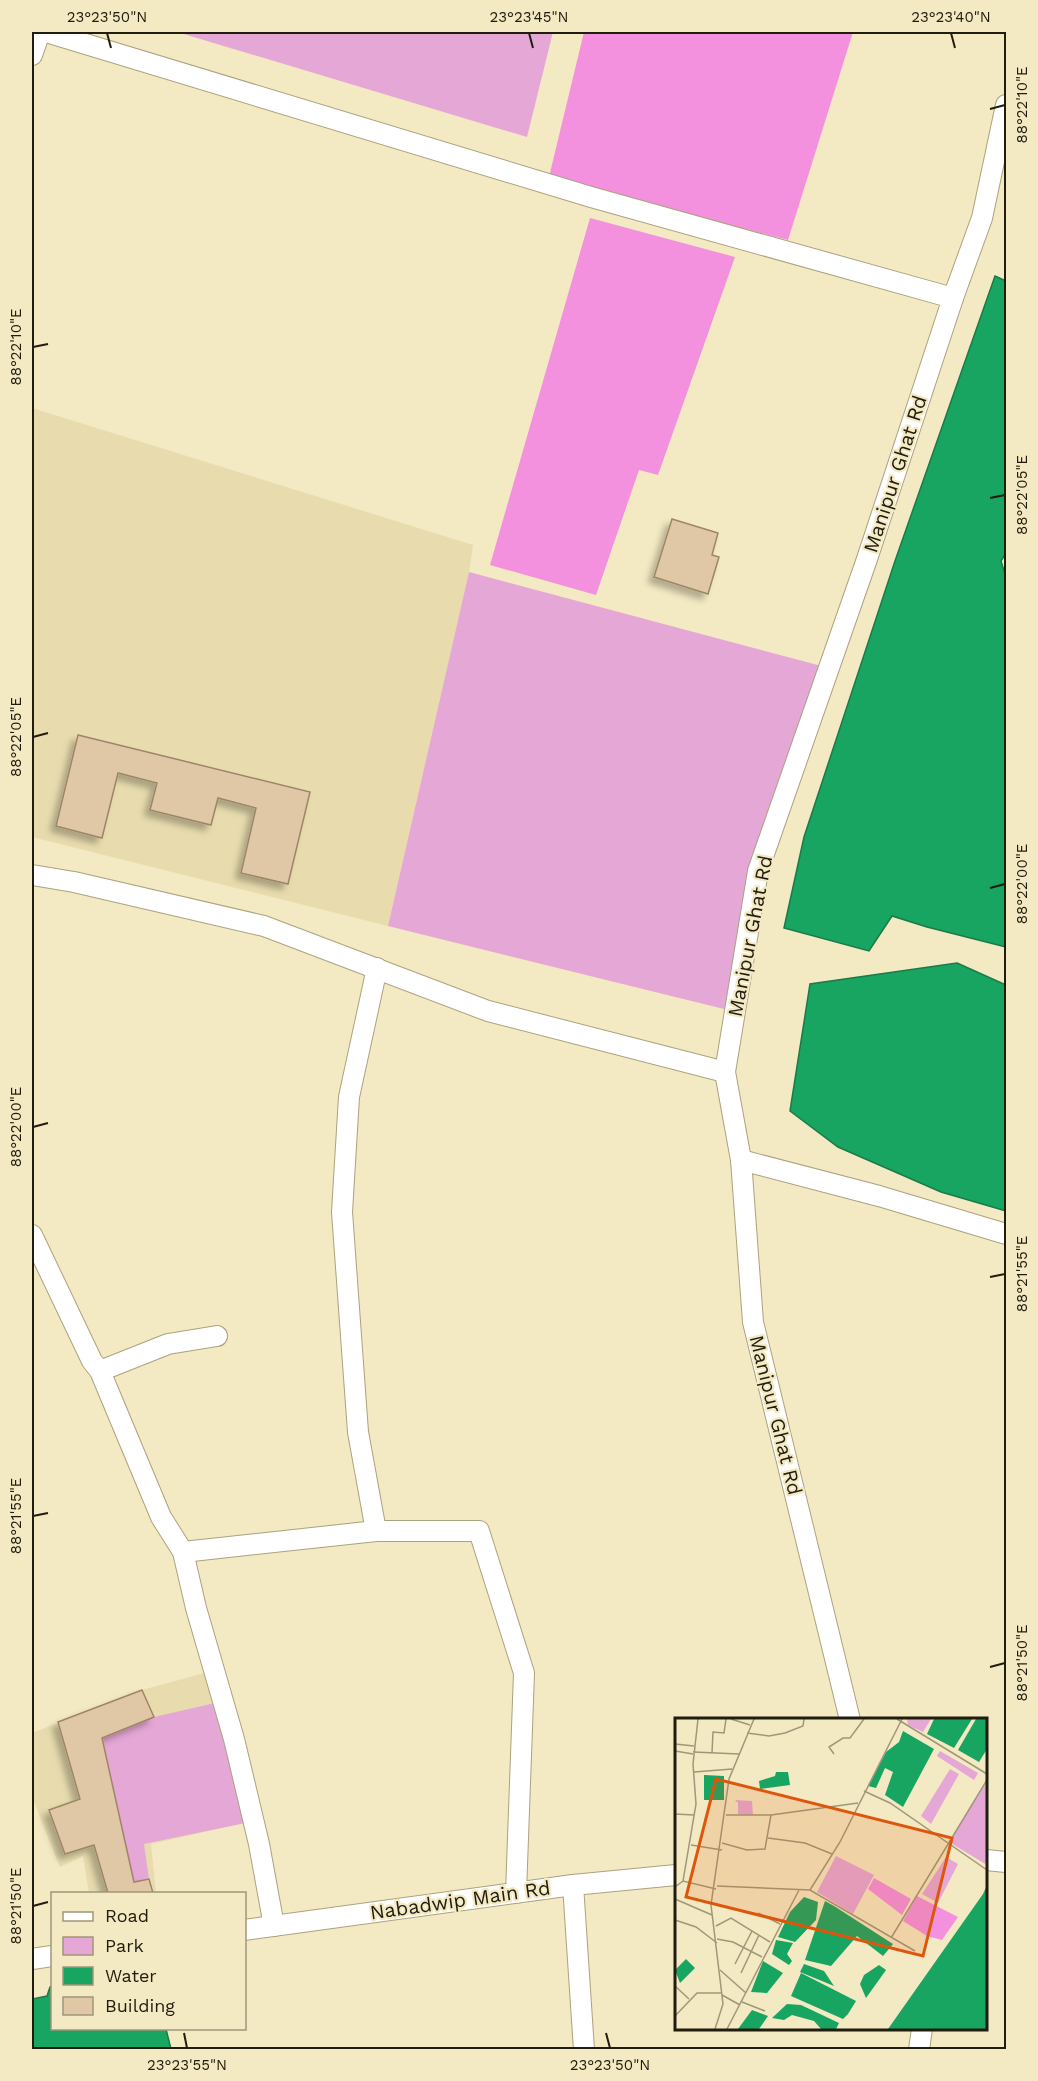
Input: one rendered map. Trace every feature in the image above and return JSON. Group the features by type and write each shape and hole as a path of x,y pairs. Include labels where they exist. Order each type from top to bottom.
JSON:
{"street":[{"path":"32,55 40,32"},
{"path":"46,32 591,197 953,298"},
{"name":"Manipur Ghat Rd","path":"850,1718 753,1322 741,1160 725,1072 758,872 982,218 1006,105"},
{"path":"32,875 74,882 264,926 488,1011 725,1072"},
{"path":"376,1531 357,1432 342,1212 349,1097 377,968"},
{"path":"741,1160 879,1196 1006,1234"},
{"path":"32,1235 92,1361 100,1371 160,1517 183,1552 196,1608 234,1739 259,1844 274,1926"},
{"path":"100,1371 168,1344 217,1336"},
{"path":"183,1552 376,1531 479,1531 524,1673 516,1893"},
{"path":"987,1860 1006,1862"},
{"name":"Nabadwip Main Rd","path":"246,1930 573,1885 675,1875"},
{"path":"573,1885 584,2049"},
{"path":"32,1959 51,1956"},
{"path":"919,2049 922,2030"}],"shaded area":[{"path":"584,32 853,32 788,240 549,177"},
{"path":"590,218 735,257 658,475 639,470 596,595 490,565"},
{"path":"32,408 473,545 469,572 388,926 32,837"},
{"path":"208,1672 245,1823 151,1844 156,1892 89,1892 83,1856 60,1867 32,1797 32,1733 142,1690"}],"green space":[{"path":"177,32 553,32 527,137"},
{"path":"469,572 829,668 758,871 744,964 724,1009 388,926"},
{"path":"215,1703 245,1823 144,1844 149,1879 134,1882 102,1738 154,1717"}],"water":[{"path":"995,276 1006,281 1006,553 1001,561 1006,577 1006,947 892,916 869,951 784,928 804,837 895,561"},
{"path":"957,963 1006,985 1006,1211 941,1192 838,1147 790,1111 810,984"},
{"path":"50,1987 51,2030 166,2030 171,2049 32,2049 32,1999 47,1996"}],"building":[{"path":"672,519 718,533 712,555 719,557 708,594 654,577"},
{"path":"78,735 310,792 288,884 241,873 256,808 218,798 211,825 150,810 157,783 118,773 102,838 56,826"},
{"path":"142,1690 154,1717 102,1738 134,1882 149,1879 153,1892 108,1892 94,1845 65,1854 49,1810 80,1799 58,1722"}]}
